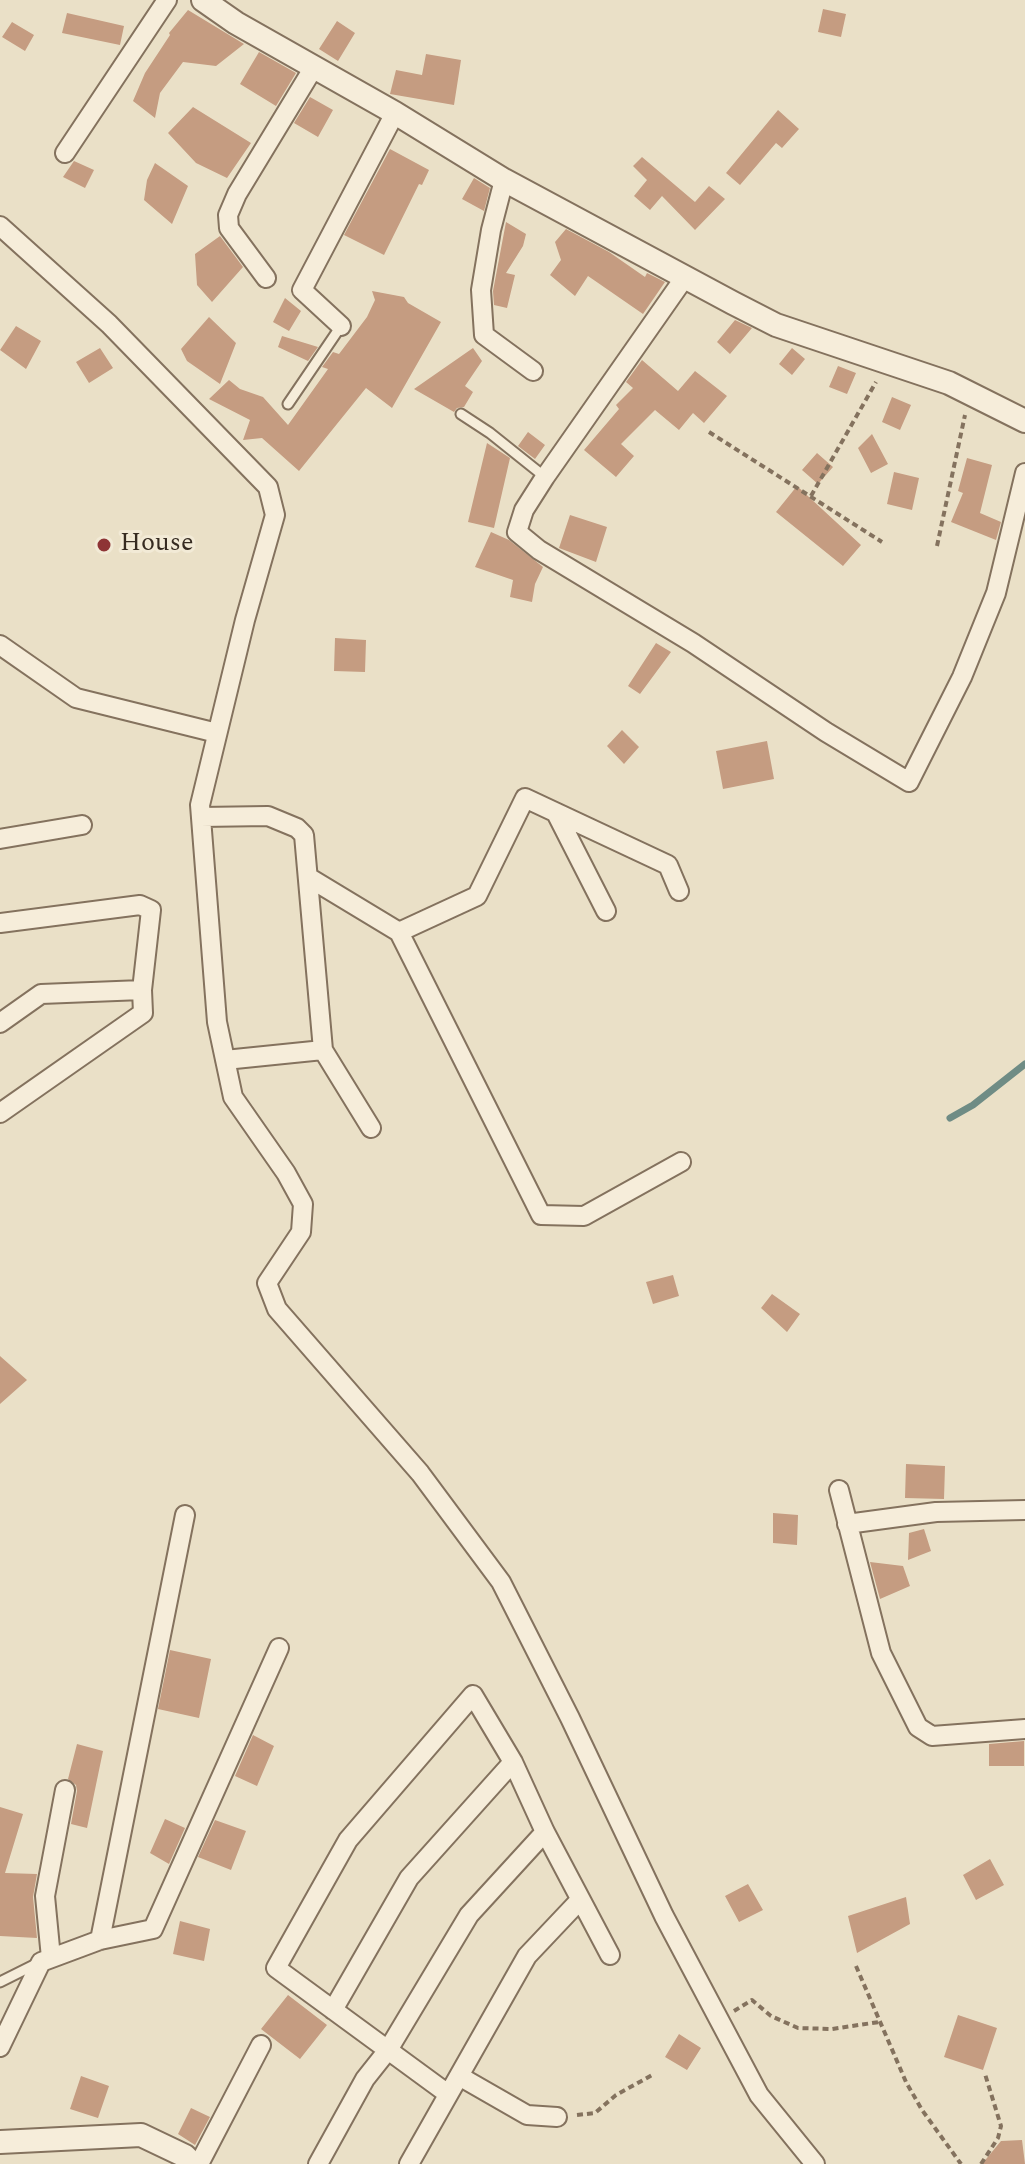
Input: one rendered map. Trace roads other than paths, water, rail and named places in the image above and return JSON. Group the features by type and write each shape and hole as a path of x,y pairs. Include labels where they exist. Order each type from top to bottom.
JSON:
{"street":[{"path":"65,153 167,0"},
{"path":"203,0 236,23 395,113 504,180 776,325 970,392 1025,421"},
{"path":"266,278 229,228 228,215 237,194 314,67"},
{"path":"341,326 302,290 395,113"},
{"path":"504,180 491,230 481,290 484,335 533,371"},
{"path":"0,226 109,324 268,487 275,515 245,620 200,805 217,1022 233,1097 286,1173 303,1204 301,1232 267,1283 277,1309 420,1473 501,1582 664,1916 759,2095 815,2164"},
{"path":"685,277 545,477 524,510 517,532 539,550 693,643 826,732 909,782 962,677 996,593 1025,473"},
{"path":"0,645 76,698 217,733"},
{"path":"399,932 477,896 525,798 668,865 679,891"},
{"path":"556,813 606,911"},
{"path":"201,817 268,816 297,828 304,835 323,1050 371,1128"},
{"path":"0,839 82,825"},
{"path":"308,877 399,932 541,1215 584,1216 681,1162"},
{"path":"0,1113 143,1013 142,990 151,910 140,905 55,917 1,920"},
{"path":"0,1023 41,994 142,990"},
{"path":"225,1060 323,1050"},
{"path":"839,1490 881,1653 918,1727 932,1736 1025,1729"},
{"path":"847,1524 936,1512 1025,1510"},
{"path":"100,1940 185,1515"},
{"path":"46,1960 100,1940 153,1929 279,1648"},
{"path":"448,2094 276,1968 348,1840 473,1695 513,1762 579,1901 610,1955"},
{"path":"333,2010 409,1878 513,1762"},
{"path":"0,2047 46,1960 45,1896 65,1790"},
{"path":"318,2164 365,2079 388,2050 469,1915 545,1832"},
{"path":"409,2164 527,1956 579,1901"},
{"path":"0,2142 141,2135 196,2164 261,2045"},
{"path":"459,2076 527,2115 557,2117"}],"lane":[{"path":"288,404 341,326"},
{"path":"461,414 545,477"},
{"path":"0,1982 46,1960"}],"waterway":[{"path":"950,1118 973,1105 1025,1064"}],"place":[{"name":"House","path":"104,545"}]}
